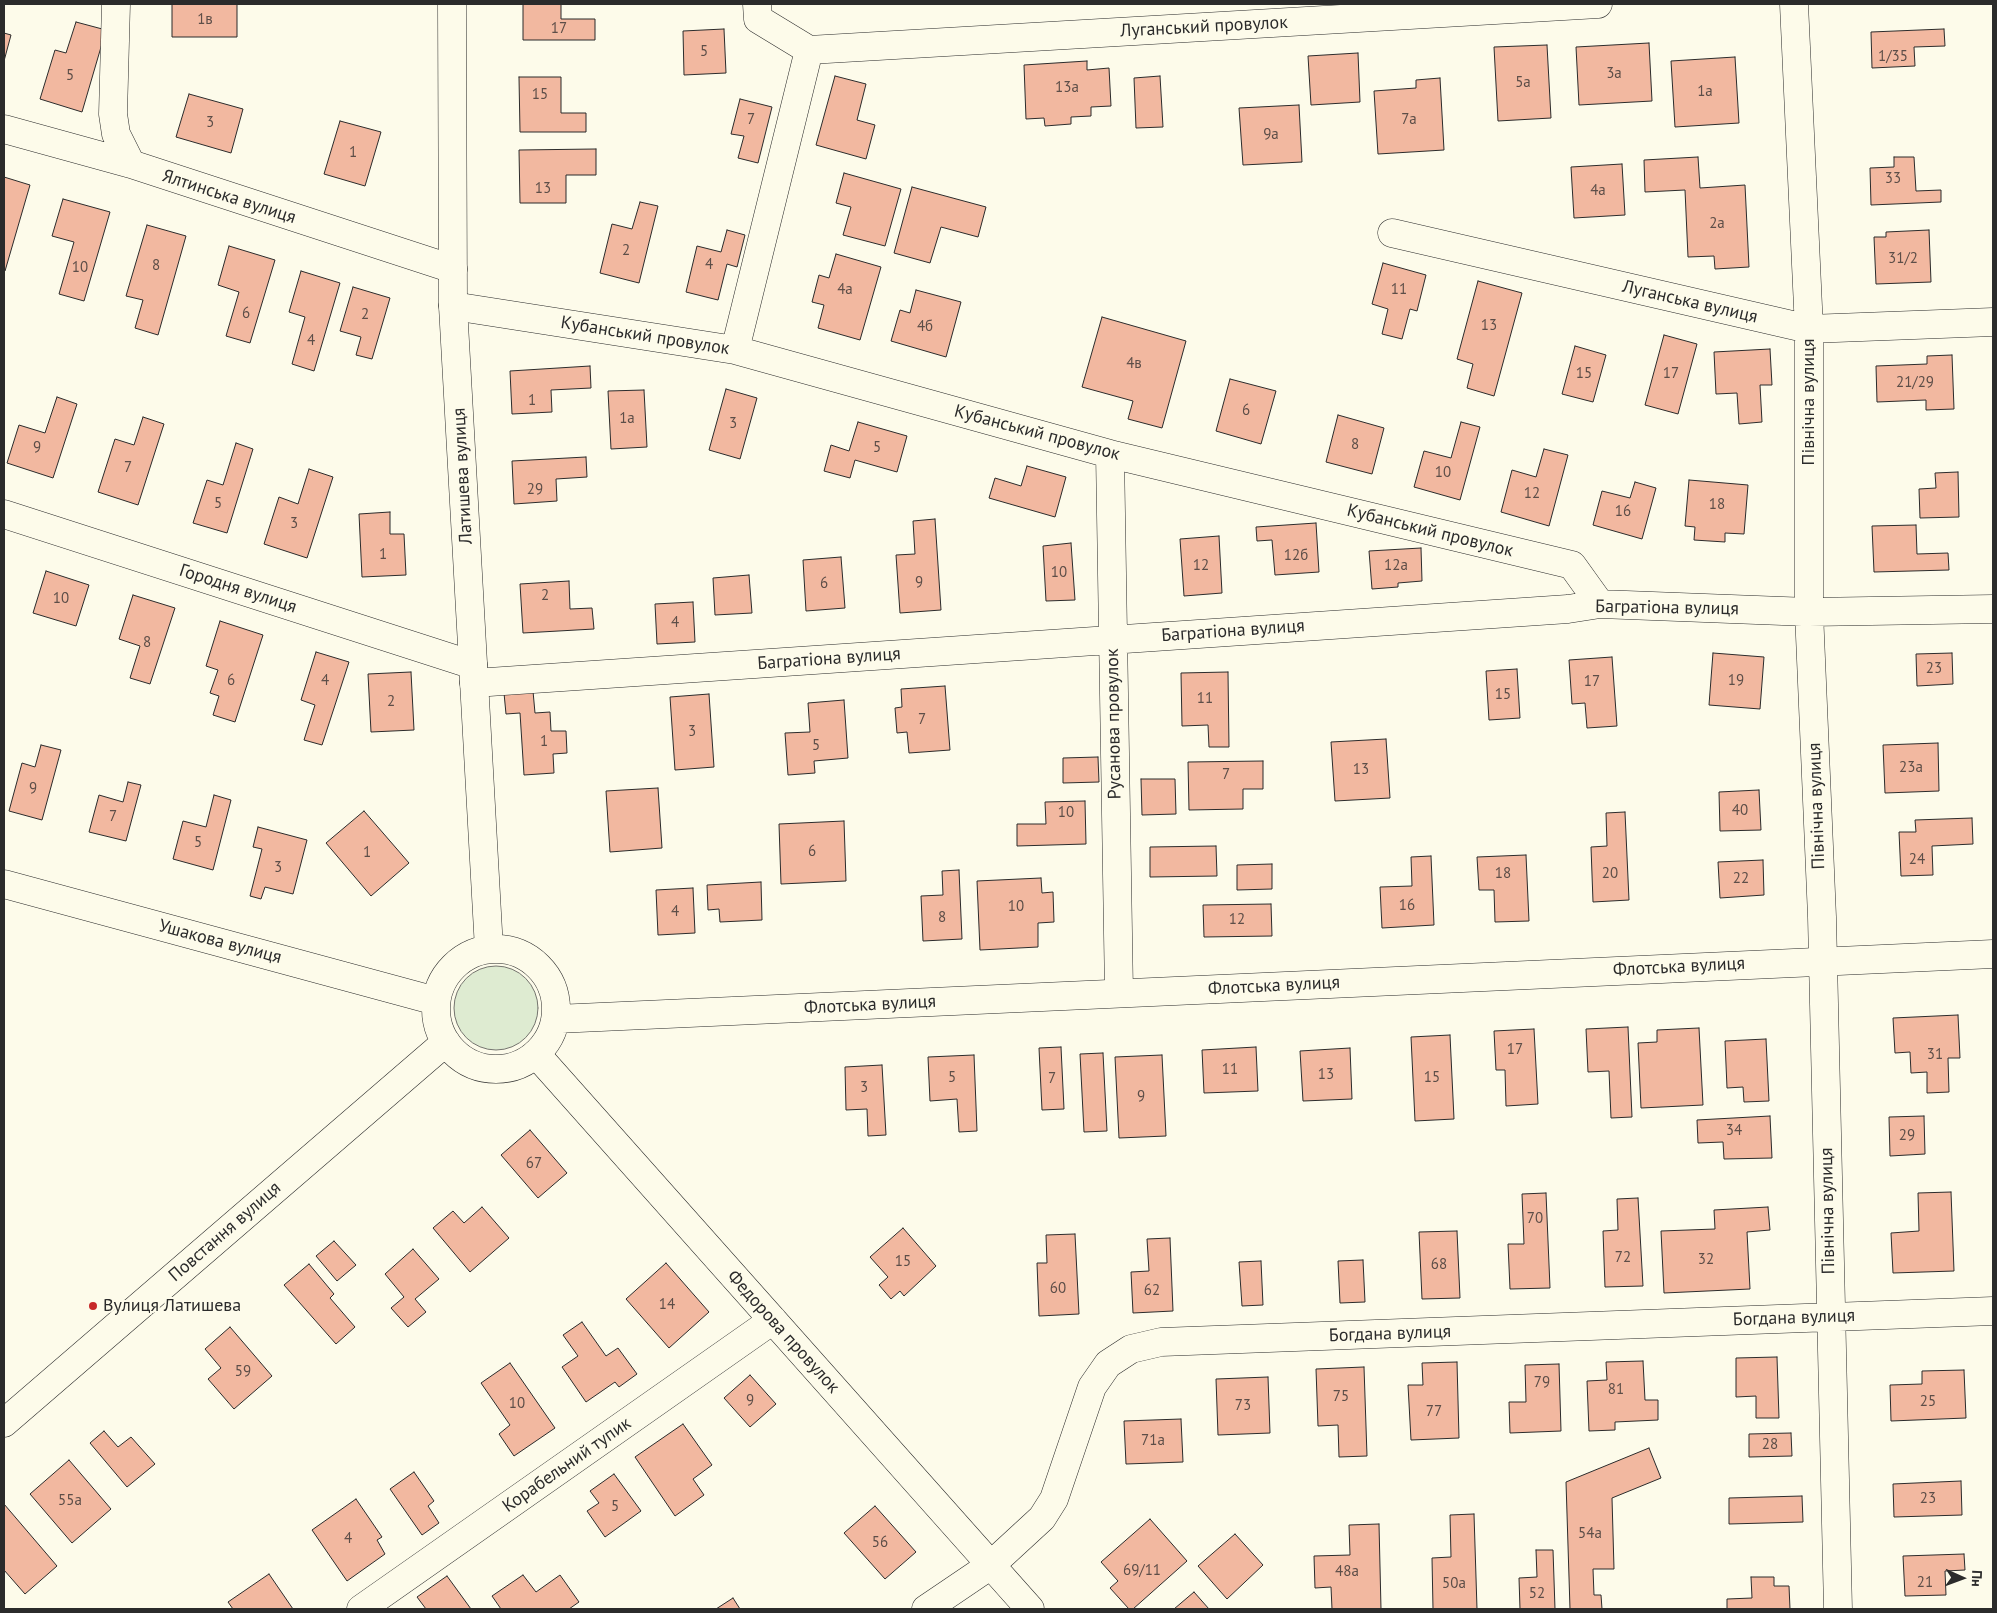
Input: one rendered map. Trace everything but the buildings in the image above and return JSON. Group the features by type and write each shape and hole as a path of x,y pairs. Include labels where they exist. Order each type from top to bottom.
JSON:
{"street":[{"path":"116,4 113,114 116,134 131,164"},
{"name":"Латишева вулиця","path":"452,4 453,306 488,949"},
{"path":"735,350 809,50 758,19 758,4"},
{"name":"Луганський провулок","path":"809,50 1598,4"},
{"name":"Північна вулиця","path":"1794,4 1809,329 1809,612 1822,960 1838,1609"},
{"path":"78,149 105,131 113,114"},
{"name":"Ялтинська вулиця","path":"4,129 131,164 453,270"},
{"name":"Луганська вулиця","path":"1392,233 1809,329 1993,322"},
{"name":"Кубанський провулок","path":"453,306 735,350 1110,454 1572,566 1600,604"},
{"name":"Русанова провулок","path":"1110,454 1119,993"},
{"name":"Городня вулиця","path":"4,514 473,674"},
{"name":"Багратіона вулиця","path":"473,674 1112,640 1558,610 1600,604 1809,612 1993,609"},
{"name":"Ушакова вулиця","path":"4,884 436,1001"},
{"path":"488,949 511,950 532,959 547,976 555,997 556,1019 549,1039 536,1054 514,1066 488,1068 464,1059 446,1042 438,1022 436,1001 446,976 464,958 488,949"},
{"name":"Флотська вулиця","path":"556,1019 1822,960 1993,954"},
{"name":"Повстання вулиця","path":"4,1423 446,1042"},
{"name":"Федорова провулок","path":"536,1054 1030,1609"},
{"name":"Богдана вулиця","path":"926,1609 991,1566 1042,1518 1054,1499 1092,1387 1108,1364 1131,1348 1162,1342 1993,1311"},
{"name":"Корабельний тупик","path":"362,1609 773,1320"}],"green space":[{"path":"496,966 519,973 531,985 538,1008 531,1031 519,1043 496,1050 473,1043 461,1031 454,1008 461,985 473,973"}],"place":[{"name":"Вулиця Латишева","path":"93,1306"}]}
